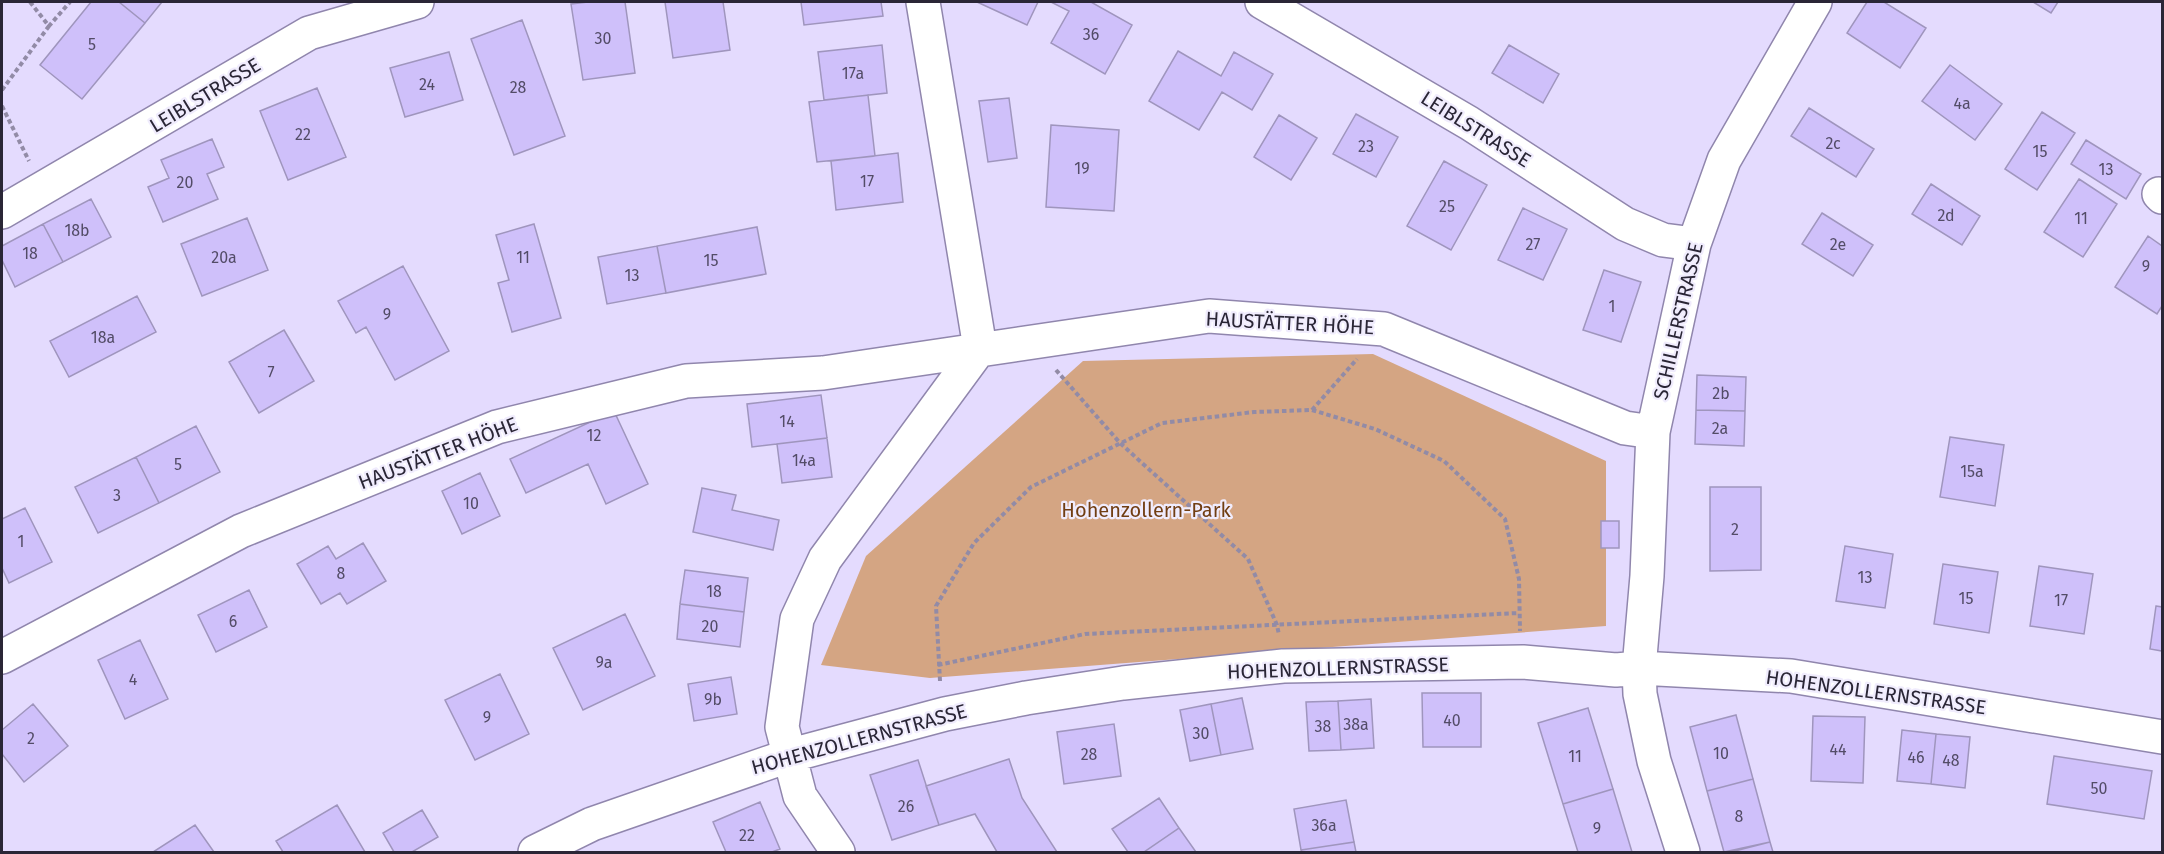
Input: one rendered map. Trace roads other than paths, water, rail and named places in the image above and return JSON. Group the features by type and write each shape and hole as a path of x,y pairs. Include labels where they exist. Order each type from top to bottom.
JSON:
{"street":[{"name":"LEIBLSTRASSE","path":"2,212 309,33 417,2"},
{"path":"838,852 800,796 782,727 797,619 825,559 980,348 923,2"},
{"name":"LEIBLSTRASSE","path":"1262,2 1469,123 1625,224 1663,240 1694,244"},
{"name":"SCHILLERSTRASSE","path":"1683,852 1654,761 1640,693 1639,668 1647,576 1653,432 1694,244 1724,160 1815,2"},
{"name":"HAUSTÄTTER HÖHE","path":"2,657 241,531 497,427 686,381 823,373 1209,316 1384,329 1625,428 1653,432"},
{"name":"HOHENZOLLERNSTRASSE","path":"535,852 592,824 788,756 945,714 1026,698 1123,683 1283,666 1522,662 1616,670 1639,668 1791,676 2163,737"}],"park label":[{"name":"Hohenzollern-Park","path":"1146,510"}]}
